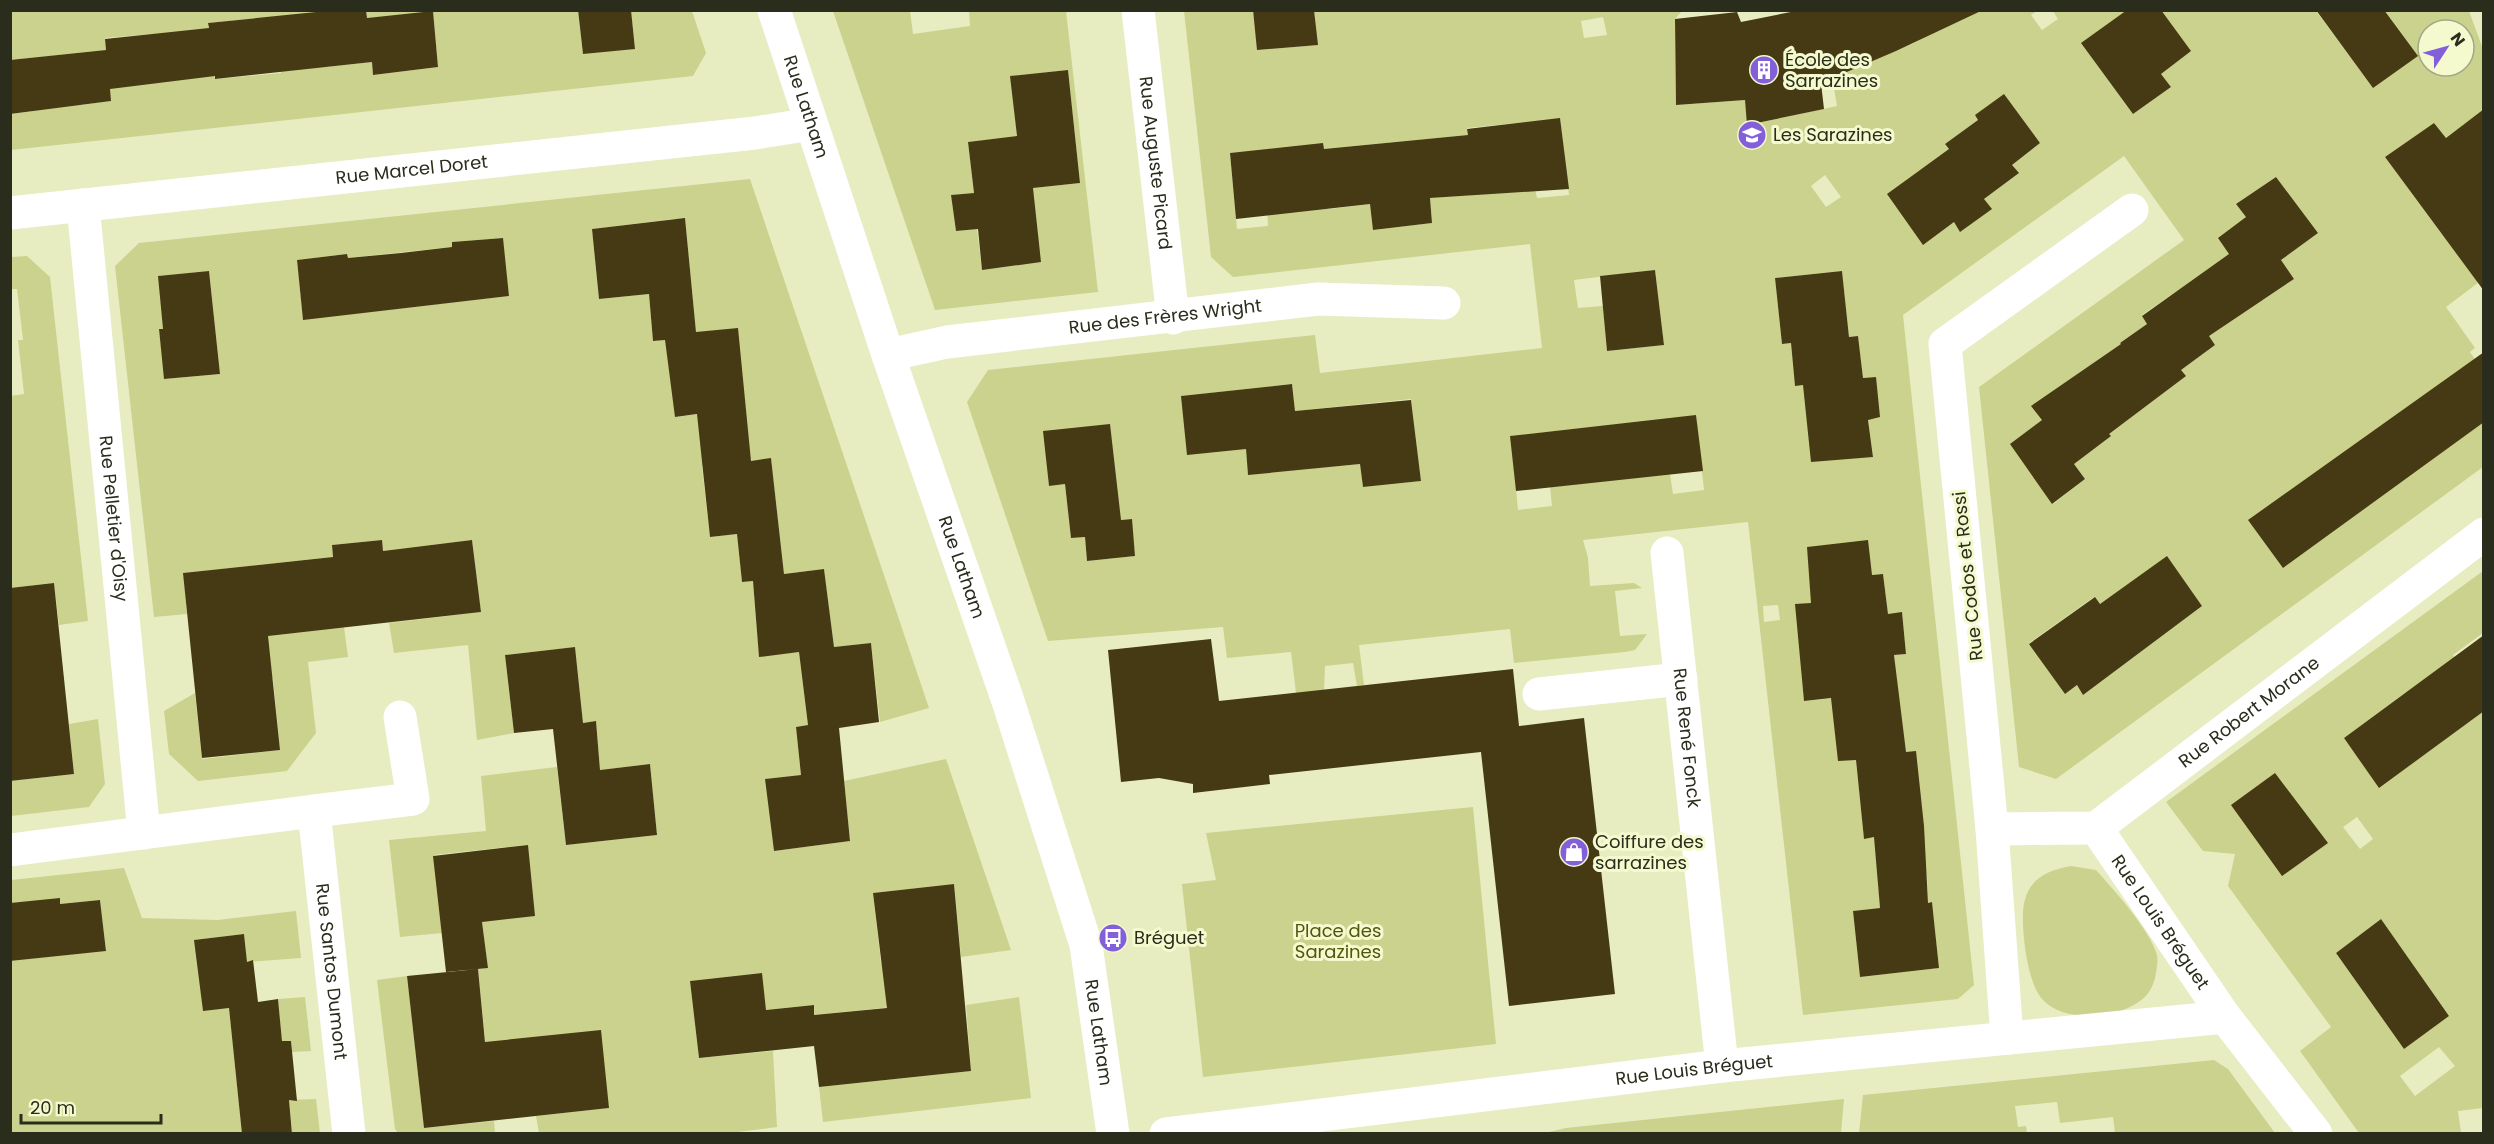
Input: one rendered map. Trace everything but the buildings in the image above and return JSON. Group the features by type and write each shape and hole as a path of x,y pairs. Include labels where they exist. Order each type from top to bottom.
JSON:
{"street":[{"name":"Rue Latham","path":"774,10 888,355 1008,701 1086,945 1113,1134"},
{"name":"Rue Auguste Picard","path":"1138,10 1173,318"},
{"name":"Rue Marcel Doret","path":"10,213 755,133 811,124"},
{"name":"Rue Pelletier d'Oisy","path":"82,205 144,833"},
{"name":"Rue Codos et Rossi","path":"2007,1038 1992,829 1945,344 2132,210"},
{"name":"Rue des Frères Wright","path":"888,355 947,342 1173,318 1318,299 1444,303"},
{"name":"Rue Robert Morane","path":"2096,828 2484,534"},
{"name":"Rue René Fonck","path":"1667,553 1722,1066"},
{"path":"1539,694 1681,679"},
{"path":"10,850 413,799 400,717"},
{"name":"Rue Santos Dumont","path":"314,811 349,1134"},
{"path":"1992,829 2096,828"},
{"name":"Rue Louis Bréguet","path":"2096,828 2225,1017 2316,1134"},
{"name":"Rue Louis Bréguet","path":"1166,1134 1722,1066 2225,1017"}],"green space":[{"path":"11,11 336,11 208,23 215,79 281,73 281,67 326,67 372,62 373,75 438,67 433,12 367,18 366,11 578,11 583,54 635,48 631,11 692,11 706,53 693,76 11,150 10,114 34,111 33,104 81,105 110,101 110,89 153,34 105,38 106,50 11,60"},
{"path":"833,11 910,11 913,34 970,26 969,11 1066,11 1098,292 935,310","holes":["1068,70 1080,183 1033,188 982,270 977,229 956,231 951,195 974,193 968,142 1017,136 1011,77"]},
{"path":"1184,11 1253,11 1258,50 1317,45 1314,11 1682,11 1675,19 1676,105 1745,100 1748,125 1837,106 1832,77 1914,43 1970,11 2037,11 2031,15 2042,30 2058,19 2053,11 2127,11 2092,58 2133,114 2171,87 2161,74 2161,11 2316,11 2373,87 2384,11 2469,11 2472,18 2416,18 2416,78 2476,78 2476,30 2483,49 2483,138 2470,120 2446,138 2434,123 2385,157 2441,233 2483,204 2483,279 2446,307 2475,348 2470,352 2483,371 2483,467 2056,779 2019,767 1979,387 2184,240 2124,156 1903,315 1974,985 1958,999 1803,1015 1748,522 1583,540 1588,558 1590,586 1634,583 1642,588 1615,591 1620,636 1647,634 1635,650 1625,652 1514,663 1510,629 1359,645 1364,685 1357,686 1353,663 1325,666 1324,690 1296,693 1291,652 1227,658 1223,627 1048,641 967,402 988,370 1315,335 1320,373 1542,348 1530,244 1233,277 1211,257","holes":["1603,17 1607,35 1584,38 1581,21","2004,95 2040,143 2012,165 2018,174 1984,199 1991,209 1960,231 1954,222 1924,244 1888,194 1917,172 1953,155 1945,144 1978,120 1976,115","1560,119 1569,195 1537,198 1533,181 1473,195 1430,198 1432,223 1374,230 1370,204 1330,209 1267,206 1268,226 1237,229 1230,153 1324,149 1468,135 1467,128","1825,175 1841,197 1826,207 1811,186","2276,177 2318,233 2281,260 2294,279 2263,300 2246,217 2236,204","1655,270 1664,345 1607,351 1603,306 1578,308 1574,280","1842,271 1849,337 1858,336 1863,378 1876,377 1868,420 1873,456 1809,384 1795,385 1791,343 1782,344 1775,278","2177,291 2215,345 2181,370 2158,397 2120,343 2147,324 2142,315","1292,384 1295,411 1411,399 1421,481 1363,487 1360,464 1248,474 1246,449 1182,396","1696,416 1704,490 1673,494 1670,474 1550,487 1552,506 1518,510 1511,436","2042,420 2085,479 2053,504 2011,444","1044,431 1121,520 1131,519 1135,556 1087,561 1085,537 1071,538 1065,484 1049,486","2167,557 2202,606 2083,695 2077,685 2065,694 2029,643 2094,597 2100,604","1883,574 1888,614 1902,613 1906,654 1894,655 1898,692 1804,701 1801,665 1872,575","1778,605 1780,620 1764,622 1763,606","1856,760 1924,831 1864,838","1927,875 1928,903 1932,902 1939,968 1860,977 1853,911 1880,908 1878,881"]},
{"path":"750,179 929,708 880,722 871,643 834,647 824,569 784,574 771,459 702,466 710,537 737,534 742,582 753,581 759,656 799,652 808,725 796,727 801,775 765,779 774,851 850,841 844,781 946,759 1011,950 961,957 954,884 873,893 881,963 922,1004 814,1015 813,1005 766,1010 761,973 690,981 699,1058 773,1051 777,1127 721,1134 539,1133 536,1116 609,1108 489,1079 478,969 488,968 482,922 527,845 434,855 442,933 400,937 389,840 486,831 481,776 557,767 566,845 657,835 650,764 600,770 596,721 583,723 575,647 505,655 514,733 477,740 468,645 394,653 389,623 481,612 472,540 383,551 381,540 332,545 333,557 184,573 187,614 154,617 115,266 139,243","holes":["685,219 696,332 746,408 676,417 665,340 653,341 649,294 599,299 592,229","502,238 509,296 303,319 297,260 347,254 348,258 452,247 452,242","209,271 220,374 165,379 159,329 163,329 159,276"]},
{"path":"27,256 50,277 88,621 59,625 54,583 11,588 10,396 24,394 18,340 23,340 17,289 11,289 11,257"},
{"path":"2483,571 2483,633 2453,655 2484,696 2483,1108 2458,1111 2461,1133 2359,1133 2300,1051 2331,1027 2228,886 2235,854 2203,851 2166,802","holes":["2405,693 2379,787 2344,738","2357,817 2373,839 2360,849 2343,827","2381,919 2449,1016 2404,1049 2336,953","2439,1047 2455,1066 2415,1096 2400,1076"]},
{"path":"344,627 348,657 308,662 316,733 287,771 198,781 169,754 164,711 195,693 202,759 280,750 273,679 232,638"},
{"path":"98,719 105,784 89,807 11,816 10,781 74,774 69,724"},
{"name":"Place des Sarazines","path":"1473,807 1496,1044 1203,1077 1182,884 1216,880 1206,833"},
{"path":"2071,866 2096,870 2131,911 2147,934 2157,955 2152,987 2144,998 2127,1008 2102,1015 2088,1016 2062,1012 2043,1000 2033,982 2025,945 2023,912 2025,901 2032,885 2038,879 2052,871"},
{"path":"124,868 142,918 218,920 296,911 301,958 247,962 244,934 195,940 203,1010 229,1008 242,1133 11,1133 11,961 106,950 100,900 60,904 60,899 11,903 11,880"},
{"path":"407,976 424,1128 494,1121 495,1133 398,1133 395,1129 377,980"},
{"path":"305,997 311,1051 292,1052 291,1041 282,1041 278,999"},
{"path":"1019,997 1031,1098 823,1122 819,1087 971,1071 966,1005"},
{"path":"2214,1060 2228,1069 2275,1133 2115,1133 2113,1117 2060,1123 2057,1102 2015,1106 2018,1127 2026,1126 2027,1133 1859,1133 1863,1095"},
{"path":"316,1099 320,1133 292,1133 289,1100"},
{"path":"1844,1099 1841,1133 1545,1133 1566,1128"}],"place":[{"name":"École des Sarrazines","path":"1764,70"},
{"name":"Les Sarazines","path":"1752,135"},
{"name":"Coiffure des sarrazines","path":"1574,852"},
{"name":"Bréguet","path":"1113,938"}]}
